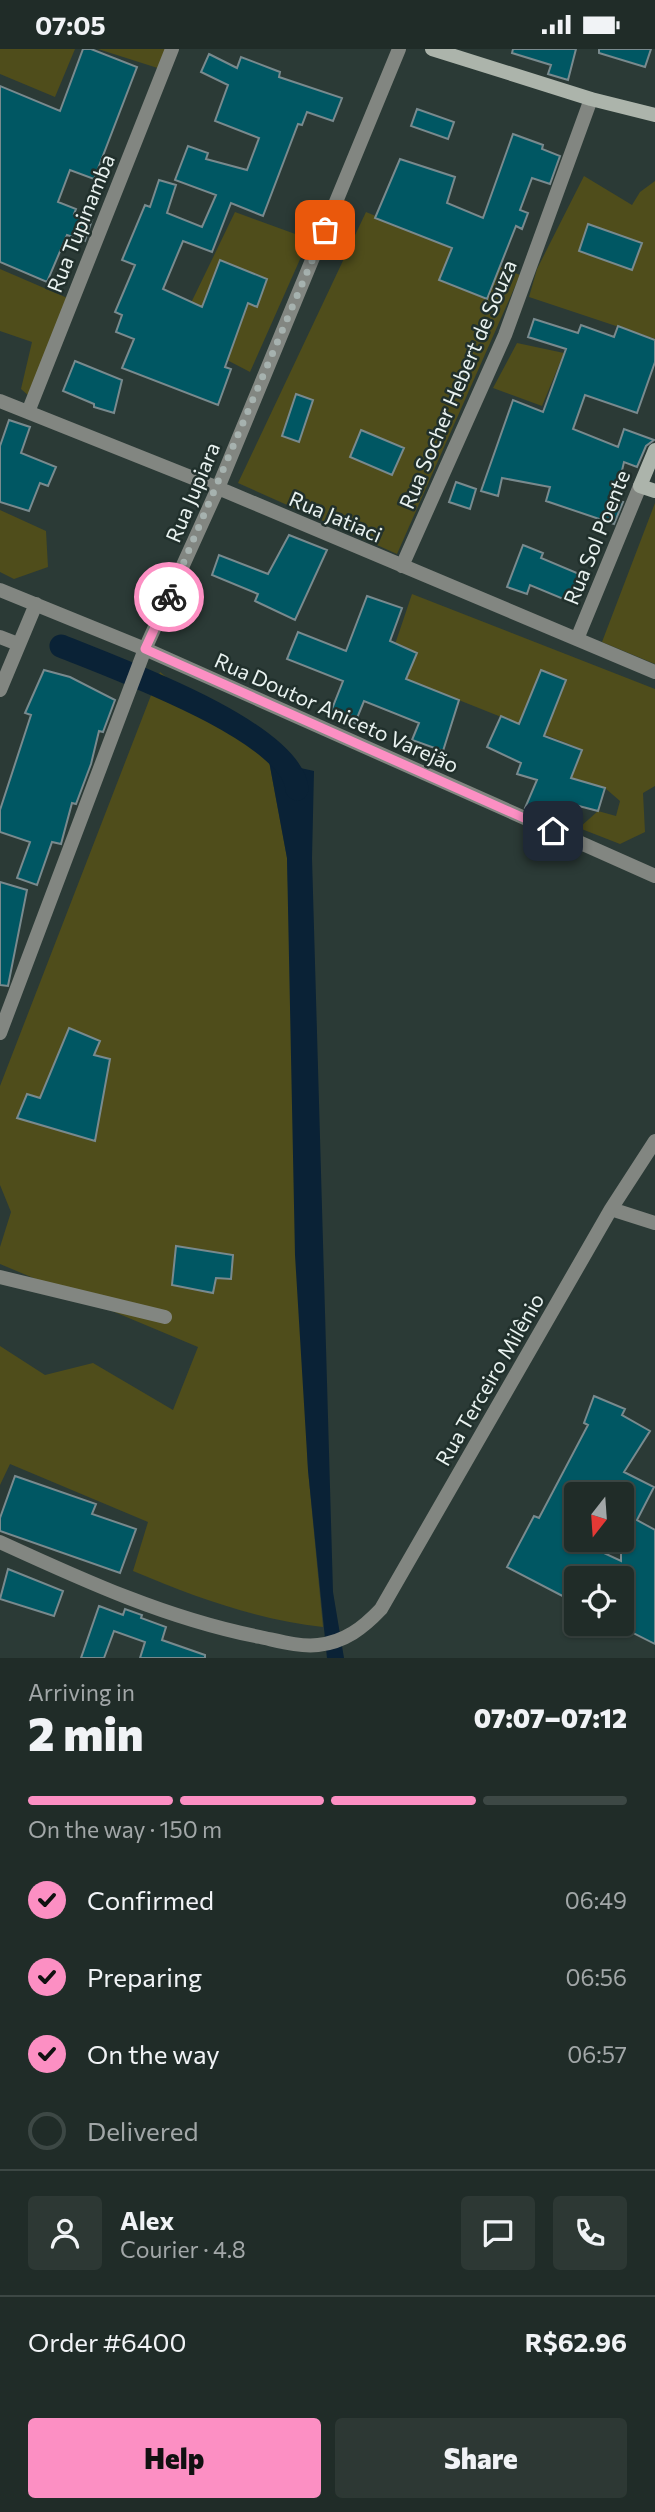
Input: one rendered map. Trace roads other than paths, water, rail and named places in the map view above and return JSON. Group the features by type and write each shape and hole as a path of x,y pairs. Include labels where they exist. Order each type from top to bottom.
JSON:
{"street":[{"name":"Rua Tupinamba","path":"28,412 172,49"},
{"name":"Rua Jupiara","path":"0,1033 145,649 218,488 399,49"},
{"path":"432,49 591,99 655,115"},
{"name":"Rua Socher Hebert de Souza","path":"402,566 505,335 591,99"},
{"name":"Rua Jatiaci","path":"0,401 218,488 655,672"},
{"name":"Rua Sol Poente","path":"577,639 655,450"},
{"path":"640,486 655,491"},
{"name":"Rua Doutor Aniceto Varejão","path":"0,590 34,610 145,649 655,876"},
{"path":"0,690 34,610"},
{"path":"0,637 20,640"},
{"name":"Rua Terceiro Milênio","path":"0,1542 124,1599 212,1628 303,1646 349,1636 381,1609 611,1209 655,1141"},
{"path":"611,1209 655,1223"},
{"path":"0,1277 165,1317"}],"water":[{"path":"269,761 314,771 312,858 333,1592 344,1658 327,1658 308,1470 295,1255 287,858"}],"waterway":[{"path":"61,646 157,685 234,724 265,745 288,767 297,789"}]}
